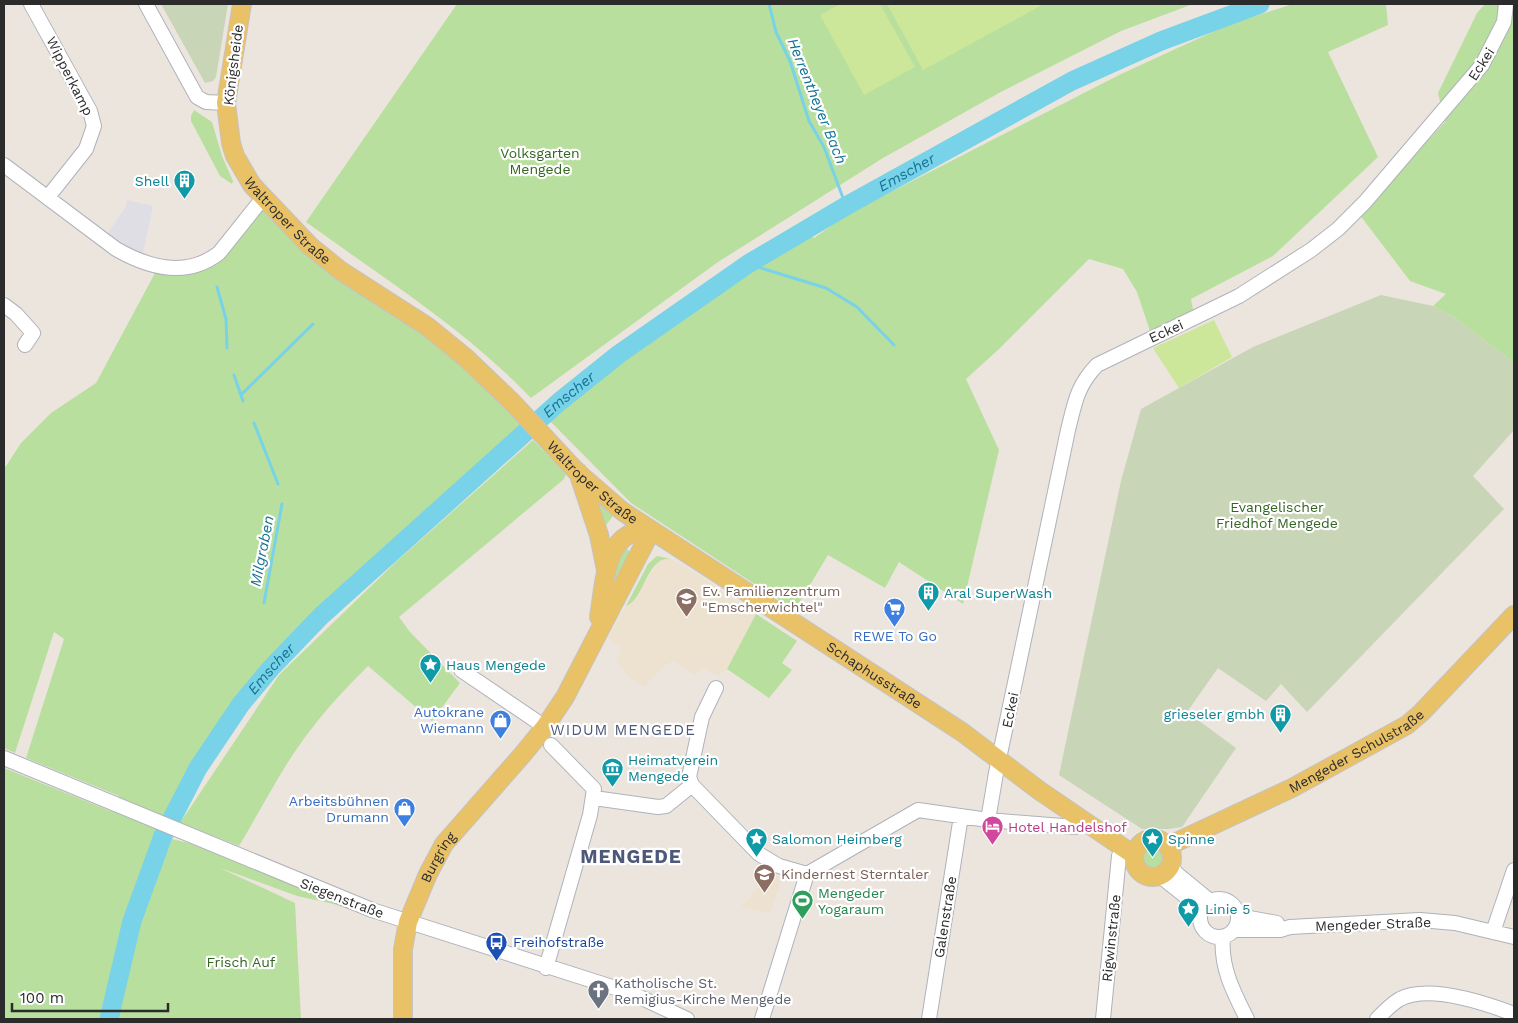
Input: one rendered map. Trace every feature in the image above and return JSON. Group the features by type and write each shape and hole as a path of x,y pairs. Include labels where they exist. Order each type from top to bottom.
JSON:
{"main road":[{"name":"Königsheide","path":"228,126 226,103 242,4"},
{"name":"Waltroper Straße","path":"228,126 235,156 246,177 263,198 310,246 341,271 448,343 513,403 578,472 622,511 651,531 569,689 545,727"},
{"path":"578,472 599,535 606,572"},
{"path":"597,633 606,572 612,552 621,539 635,531 651,531"},
{"name":"Schaphusstraße","path":"651,531 860,664 962,732 1040,791 1093,826 1104,836 1131,852"},
{"name":"Mengeder Schulstraße","path":"1168,846 1292,788 1407,725 1432,702 1514,616"},
{"name":"Burgring","path":"403,1019 402,954 408,922 415,902 444,844 545,727"},
{"path":"1154,839 1168,846 1172,856 1166,871 1153,878 1142,875 1135,866 1131,852 1154,839"}],"street":[{"name":"Wipperkamp","path":"31,4 90,111 94,126 86,149 48,197"},
{"path":"146,4 194,94 206,102 226,103"},
{"name":"Eckei","path":"999,760 1068,430 1076,394 1082,383 1097,364 1239,296 1311,250 1338,229 1365,202 1482,66 1504,22 1506,4"},
{"path":"4,165 116,249 133,259 168,269 191,266 212,259 219,253 263,198"},
{"path":"4,305 16,314 33,333 25,345"},
{"path":"461,670 545,727"},
{"path":"716,688 702,717 689,777 692,785 759,854 779,866 807,874"},
{"path":"552,745 594,793 658,807 666,806 692,785"},
{"name":"Siegenstraße","path":"4,758 372,910 546,968 638,996 687,1019"},
{"path":"988,820 999,760"},
{"path":"546,968 594,793"},
{"path":"762,1019 807,874 918,810 988,820 1076,827"},
{"name":"Galenstraße","path":"929,1019 961,816"},
{"name":"Rigwinstraße","path":"1103,1019 1131,852"},
{"path":"1493,932 1514,870"},
{"path":"1166,871 1194,903 1205,907 1226,900 1234,906 1217,966 1221,974 1228,980 1247,1019"},
{"path":"1205,907 1200,923 1226,930"},
{"name":"Mengeder Straße","path":"1226,930 1420,920 1455,923 1514,937"},
{"path":"1377,1019 1400,999 1426,993 1455,997 1514,1014"}],"shaded area":[{"path":"127,200 153,206 142,257 106,236 125,208"},
{"name":"Ev. Familienzentrum \"Emscherwichtel\"","path":"671,559 713,584 712,586 756,614 727,669 718,676 702,667 694,675 674,661 662,667 644,687 629,677 617,662 621,648 608,638 626,606 639,593 659,560"},
{"name":"Kindernest Sterntaler","path":"772,873 782,879 770,913 741,907"}],"green space":[{"path":"161,4 228,4 216,77 213,81 205,83"},
{"name":"Volksgarten Mengede","path":"457,4 1193,4 1121,31 999,93 883,158 718,262 531,398 479,349 423,305 306,222"},
{"path":"840,4 880,4 915,67 864,95 820,15"},
{"path":"887,4 1044,4 923,70"},
{"path":"1293,4 1386,4 1388,25 1328,52 1378,157 1273,256 1191,299 1194,315 1152,337 1137,292 1123,269 1089,259 999,349 966,379 999,450 963,604 899,562 885,588 828,555 796,608 779,600 631,503 546,417 739,276 806,234 814,238 848,214 1121,74 1230,24"},
{"path":"1485,4 1514,4 1514,363 1454,317 1433,306 1446,294 1410,281 1359,214 1445,122 1438,93 1477,13"},
{"path":"194,110 212,122 222,156 233,181 232,184 220,176 191,121"},
{"name":"Frisch Auf","path":"263,198 534,425 444,503 378,564 281,656 267,672 241,704 199,767 166,833 152,867 129,938 120,975 172,839 189,843 365,913 362,914 334,904 297,896 220,868 295,903 301,1019 4,1019 4,768 113,812 119,796 26,758 64,639 54,632 15,753 4,748 4,469 21,443 51,413 96,383 155,273 172,274 203,269"},
{"name":"Evangelischer Friedhof Mengede","path":"1381,295 1433,306 1454,317 1514,363 1514,430 1473,476 1504,509 1307,712 1281,684 1266,701 1218,668 1187,712 1236,748 1182,827 1142,829 1059,775 1121,481 1141,409 1253,347"},
{"path":"1214,320 1232,357 1179,388 1153,348"},
{"path":"533,440 566,474 564,479 399,617 410,632 460,683 432,721 368,666 330,706 299,745 239,846 180,823 279,675 398,560"},
{"path":"594,499 613,516 601,532"},
{"path":"622,544 632,554 611,592 609,574"},
{"path":"657,556 671,559 663,560 651,570 638,595 626,606 648,564"},
{"path":"756,614 797,641 782,663 792,670 769,698 727,669"},
{"path":"1152,848 1162,855 1163,859 1156,869 1152,870 1142,863 1141,859 1148,849"}],"waterway":[{"name":"Herrentheyer Bach","path":"769,4 776,32 790,61 809,121 824,147 846,206"},
{"name":"Emscher","path":"109,1019 132,921 163,836 198,768 241,704 271,668 321,616 559,402 619,354 748,264 846,206 1072,81 1161,41 1260,4"},
{"path":"748,264 826,288 857,307 894,345"},
{"name":"Milgraben","path":"217,287 226,319 227,348"},
{"path":"241,395 313,324"},
{"name":"Milgraben","path":"234,375 243,401"},
{"name":"Milgraben","path":"254,423 278,484"},
{"name":"Milgraben","path":"264,603 282,504"},
{"name":"Milgraben","path":"288,639 293,645"}],"place":[{"name":"Shell","path":"185,200"},
{"name":"Aral SuperWash","path":"928,612"},
{"name":"Ev. Familienzentrum \"Emscherwichtel\"","path":"686,618"},
{"name":"REWE To Go","path":"895,627"},
{"name":"Haus Mengede","path":"430,684"},
{"name":"grieseler gmbh","path":"1281,733"},
{"name":"Autokrane Wiemann","path":"500,739"},
{"name":"Heimatverein Mengede","path":"612,787"},
{"name":"Arbeitsbühnen Drumann","path":"405,828"},
{"name":"Hotel Handelshof","path":"992,846"},
{"name":"Salomon Heimberg","path":"756,858"},
{"name":"Spinne","path":"1152,858"},
{"name":"Kindernest Sterntaler","path":"765,893"},
{"name":"Mengeder Yogaraum","path":"802,920"},
{"name":"Linie 5","path":"1189,928"},
{"name":"Freihofstraße","path":"497,961"},
{"name":"Katholische St. Remigius-Kirche Mengede","path":"598,1010"}],"district":[{"name":"WIDUM MENGEDE","path":"623,730"},
{"name":"MENGEDE","path":"631,856"}]}
